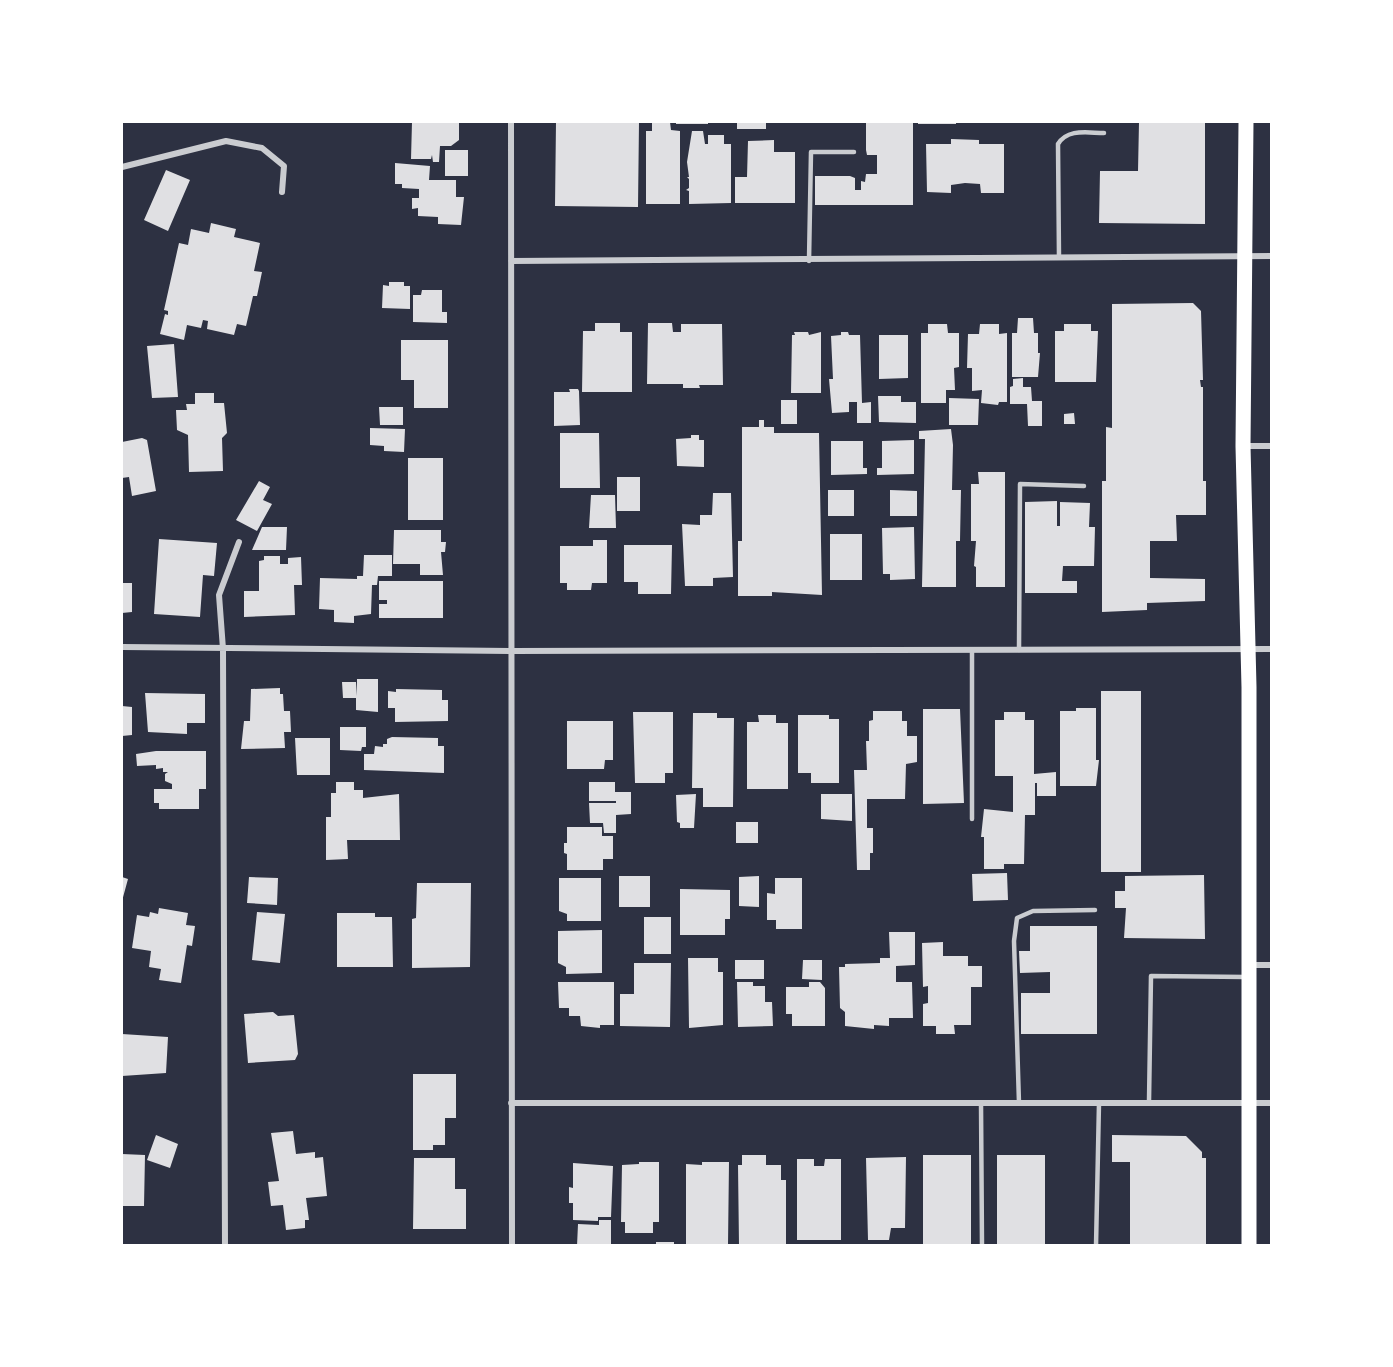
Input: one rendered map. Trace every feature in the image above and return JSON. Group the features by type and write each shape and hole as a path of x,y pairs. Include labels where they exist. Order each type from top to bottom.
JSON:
{"main road":[{"path":"1245,122 1243,446 1248,650 1250,1245"}],"street":[{"path":"511,122 512,1245"},
{"path":"122,168 226,141 262,148 284,166 282,192"},
{"path":"511,261 809,261 1272,256"},
{"path":"1243,446 1272,446"},
{"path":"225,1245 223,649 219,595 239,542"},
{"path":"122,646 513,651 1272,649"},
{"path":"1249,971 1272,965"},
{"path":"511,1103 1272,1103"}],"lane":[{"path":"1059,257 1058,144 1063,136 1072,133 1104,133"},
{"path":"809,261 811,152 854,152"},
{"path":"1020,650 1020,484 1084,486"},
{"path":"972,651 972,819"},
{"path":"1019,1103 1014,940 1017,918 1033,911 1095,910"},
{"path":"1149,1102 1151,976 1249,971"},
{"path":"981,1102 982,1245"},
{"path":"1096,1245 1099,1103"}],"building":[{"path":"412,122 459,122 459,140 451,146 440,146 439,162 433,162 432,155 431,159 411,159"},
{"path":"556,122 639,122 638,207 555,206"},
{"path":"652,122 670,122 671,130 680,131 680,204 646,204 646,131 652,131"},
{"path":"676,122 708,122 708,124 676,124"},
{"path":"737,122 766,122 766,129 737,129"},
{"path":"866,122 913,122 913,205 815,205 815,176 850,176 855,178 855,190 861,190 861,181 865,182 866,174 877,174 877,155 867,155"},
{"path":"918,122 956,122 956,124 918,124"},
{"path":"1139,122 1205,122 1205,224 1099,223 1100,171 1138,171"},
{"path":"692,131 703,131 705,144 708,144 708,135 724,135 724,144 731,144 731,203 689,204 689,191 686,190 689,188 687,162"},
{"path":"951,139 979,140 979,144 1004,144 1004,193 981,193 980,184 965,183 951,185 951,193 927,192 926,144 951,144"},
{"path":"774,140 774,152 795,152 795,203 735,203 735,177 747,177 748,141"},
{"path":"445,150 468,150 468,176 445,176"},
{"path":"395,163 430,166 429,180 456,180 456,197 464,197 461,225 438,224 438,217 418,216 418,208 412,209 412,198 419,198 419,189 402,188 402,184 395,184"},
{"path":"166,170 190,180 168,231 144,220"},
{"path":"211,223 236,229 234,237 260,243 254,271 262,272 257,296 253,296 246,326 237,324 234,335 207,329 208,321 203,320 201,328 187,325 184,340 160,334 165,314 168,315 168,311 164,310 179,243 188,245 191,229 209,233"},
{"path":"389,282 404,282 404,286 410,286 410,309 382,308 383,285 389,286"},
{"path":"422,290 442,290 442,312 447,312 447,323 413,322 413,295 421,295"},
{"path":"1193,303 1201,311 1203,380 1200,380 1201,387 1203,387 1203,481 1206,481 1206,515 1176,515 1177,541 1150,541 1150,578 1205,579 1205,601 1147,603 1147,610 1102,612 1102,481 1106,481 1106,427 1112,428 1112,304"},
{"path":"1018,318 1033,318 1034,333 1038,333 1038,353 1040,353 1038,377 1012,377 1012,333 1017,333"},
{"path":"595,323 620,323 620,332 632,332 632,392 582,392 583,331 595,331"},
{"path":"648,323 672,323 673,332 681,332 681,324 722,324 723,385 683,388 683,384 647,384"},
{"path":"928,324 947,324 948,333 959,333 959,367 954,368 955,390 946,390 946,403 921,403 921,333 928,333"},
{"path":"980,324 999,324 999,334 1007,333 1007,402 999,402 998,405 981,403 982,390 972,391 972,368 967,368 968,334 979,334"},
{"path":"1064,324 1091,324 1091,331 1098,331 1096,382 1055,382 1055,331 1064,331"},
{"path":"794,332 808,332 809,335 821,332 821,393 791,393 792,335 795,335"},
{"path":"841,332 860,335 862,403 871,402 871,423 857,423 857,402 849,402 849,412 832,413 829,379 833,379 831,336 841,335"},
{"path":"879,335 908,335 908,378 879,379"},
{"path":"401,340 448,340 448,408 414,408 414,380 401,380"},
{"path":"174,344 178,397 152,398 147,346"},
{"path":"1023,378 1023,387 1031,387 1032,401 1042,401 1042,426 1028,426 1027,404 1010,404 1010,387 1013,386 1013,379"},
{"path":"569,389 579,391 580,425 554,426 554,392 570,392"},
{"path":"195,393 214,393 214,403 224,403 227,433 222,438 223,471 189,472 188,435 177,430 176,410 187,410 186,404 195,404"},
{"path":"878,396 901,396 901,402 916,402 916,423 879,422"},
{"path":"949,398 979,399 978,425 949,425"},
{"path":"781,400 797,400 797,424 781,424"},
{"path":"379,407 403,407 403,425 380,425"},
{"path":"1074,413 1075,424 1064,424 1064,414"},
{"path":"759,420 764,420 764,427 774,427 774,433 819,433 822,595 772,592 772,596 738,596 738,541 742,541 742,427 759,427"},
{"path":"370,428 405,429 404,452 384,451 384,446 370,445"},
{"path":"951,429 952,490 961,490 960,541 956,541 956,587 922,587 925,439 919,439 919,431"},
{"path":"560,433 599,433 600,488 560,488"},
{"path":"691,435 699,435 699,440 704,440 704,467 677,466 676,439 691,438"},
{"path":"142,438 147,440 156,491 132,496 129,477 122,478 122,442"},
{"path":"914,440 914,474 877,475 877,468 882,468 882,441"},
{"path":"831,441 863,441 863,468 867,468 867,474 831,475"},
{"path":"408,458 443,458 443,520 408,520"},
{"path":"978,472 1005,472 1005,587 976,587 976,567 974,566 976,541 971,541 971,484 979,484"},
{"path":"617,477 640,477 640,511 617,511"},
{"path":"259,481 270,487 263,500 272,504 257,531 236,520"},
{"path":"828,490 854,490 854,516 828,516"},
{"path":"890,490 917,491 917,516 890,516"},
{"path":"713,493 731,493 733,577 713,578 713,586 685,586 682,524 700,525 700,515 712,515"},
{"path":"591,495 615,495 616,528 589,528"},
{"path":"1057,501 1057,526 1060,526 1060,502 1090,503 1089,527 1095,527 1094,566 1063,566 1062,581 1077,581 1077,593 1025,593 1025,502"},
{"path":"262,527 287,527 286,550 252,550"},
{"path":"914,527 915,579 890,580 890,574 883,574 882,528"},
{"path":"394,530 441,530 441,542 446,542 445,552 441,552 443,575 420,575 420,564 393,564"},
{"path":"830,534 862,534 862,580 830,580"},
{"path":"159,539 217,543 214,576 203,575 200,617 154,614"},
{"path":"593,540 607,540 607,583 592,583 591,590 567,590 567,583 560,583 560,546 593,546"},
{"path":"624,545 672,545 671,594 638,594 638,582 624,582"},
{"path":"364,555 392,555 392,576 378,576 377,585 372,585 371,614 354,616 354,623 334,622 334,610 319,609 320,578 357,579 357,576 363,576"},
{"path":"264,556 280,556 280,564 288,564 288,558 301,557 302,585 294,585 295,615 244,617 244,591 259,591 259,561 264,560"},
{"path":"379,581 443,581 443,618 379,618 379,604 387,604 387,600 379,600"},
{"path":"122,583 132,583 132,612 122,613"},
{"path":"357,679 378,679 378,712 356,710 356,698 343,698 342,682 356,682 357,696"},
{"path":"280,688 280,694 283,694 284,711 290,711 291,732 284,732 285,748 241,749 244,721 250,721 251,689"},
{"path":"396,689 442,690 442,700 448,700 448,721 395,722 395,708 388,708 388,691 396,692"},
{"path":"1101,691 1141,691 1141,872 1101,872"},
{"path":"145,693 205,694 205,723 187,723 187,734 148,732"},
{"path":"122,706 132,707 132,735 122,736"},
{"path":"1076,708 1096,708 1096,760 1099,760 1096,786 1060,786 1060,711 1076,711"},
{"path":"923,709 960,709 964,803 923,804"},
{"path":"873,711 902,711 902,721 907,721 907,736 917,736 917,762 906,764 905,799 867,799 867,828 873,828 873,853 870,853 870,870 857,870 854,770 867,770 866,741 869,741 869,721 873,720"},
{"path":"633,712 673,712 673,773 665,773 665,783 635,783"},
{"path":"1004,712 1025,712 1025,720 1034,720 1034,774 1056,772 1056,796 1037,796 1037,783 1035,783 1035,815 1025,815 1024,864 1004,864 1004,869 984,869 984,837 981,837 984,809 1013,812 1013,776 995,776 995,720 1004,720"},
{"path":"693,713 717,713 717,718 734,718 733,807 703,807 703,788 692,788"},
{"path":"758,715 776,715 776,723 788,723 788,789 747,789 747,722 759,722"},
{"path":"798,715 829,715 829,719 839,719 839,783 811,783 811,773 798,773"},
{"path":"567,721 613,721 613,760 605,760 604,769 567,769"},
{"path":"340,727 366,727 366,747 362,747 361,751 340,750"},
{"path":"392,737 438,738 438,746 444,746 444,773 364,770 364,754 374,754 375,746 383,747 383,744 387,744 387,739"},
{"path":"295,738 330,738 330,775 297,775"},
{"path":"156,751 206,751 206,789 199,789 199,809 159,809 159,803 154,803 154,789 172,789 172,784 165,781 165,774 168,772 163,772 163,768 156,769 156,765 137,766 136,754"},
{"path":"336,782 354,782 354,790 363,790 363,798 399,794 400,840 347,840 348,859 326,860 326,817 331,817 331,793 336,793"},
{"path":"589,782 615,782 615,792 631,792 631,814 616,815 616,833 604,833 603,823 590,823 589,803 616,803 616,801 589,801"},
{"path":"696,794 694,828 680,828 680,823 677,822 676,795"},
{"path":"821,794 852,794 852,821 821,819"},
{"path":"736,822 758,822 758,843 736,843"},
{"path":"567,827 602,827 602,836 613,836 613,859 603,859 603,870 567,870 564,843 567,843"},
{"path":"1007,873 1008,900 973,901 972,874"},
{"path":"1204,875 1205,939 1124,938 1126,908 1115,908 1115,891 1125,891 1125,876"},
{"path":"619,876 650,876 650,907 619,907"},
{"path":"759,876 759,907 739,906 739,877"},
{"path":"122,877 128,879 122,901"},
{"path":"249,877 278,878 277,905 247,903"},
{"path":"559,878 601,878 601,921 567,921 567,914 559,911"},
{"path":"775,878 802,878 802,929 776,929 776,920 767,920 767,893 775,894"},
{"path":"417,883 471,883 470,967 412,968 412,919 416,918"},
{"path":"680,889 730,890 730,919 725,919 725,935 680,935"},
{"path":"159,908 188,913 186,925 195,926 192,946 187,945 181,983 159,980 161,969 149,967 151,951 132,948 137,915 149,917 150,912 158,914"},
{"path":"257,912 285,914 280,963 252,960"},
{"path":"337,913 375,913 375,917 392,917 393,967 337,967"},
{"path":"644,917 671,917 671,954 644,954"},
{"path":"1030,926 1097,926 1097,1034 1021,1034 1021,993 1050,993 1050,972 1020,973 1019,951 1030,951"},
{"path":"602,930 602,973 566,974 566,967 558,963 558,931"},
{"path":"889,932 915,932 915,965 896,966 896,982 912,982 913,1018 889,1018 889,1026 874,1025 874,1029 845,1026 845,1012 840,1008 839,967 845,967 845,964 880,963 880,958 890,958"},
{"path":"943,942 943,956 968,956 968,966 982,966 982,987 971,987 971,1025 954,1025 955,1034 936,1034 936,1026 923,1026 923,1004 928,1003 928,986 923,987 922,943"},
{"path":"688,958 718,958 718,972 723,972 723,1025 689,1028"},
{"path":"735,960 764,960 764,979 735,979"},
{"path":"803,960 822,960 822,980 802,979"},
{"path":"634,963 671,963 670,1027 620,1026 620,994 634,994"},
{"path":"558,982 614,982 614,1025 600,1025 600,1028 581,1026 580,1016 569,1016 569,1008 559,1008"},
{"path":"737,982 753,982 753,986 765,986 765,1002 772,1002 773,1026 738,1027"},
{"path":"809,982 820,982 825,988 825,1026 792,1026 792,1014 786,1014 786,987 809,987"},
{"path":"273,1012 278,1016 294,1015 298,1054 295,1060 248,1063 244,1014"},
{"path":"122,1034 168,1037 166,1073 122,1076"},
{"path":"413,1074 456,1074 456,1118 445,1118 445,1145 433,1145 433,1150 413,1150"},
{"path":"293,1131 296,1154 315,1152 315,1158 323,1157 327,1196 306,1198 309,1220 305,1220 305,1228 286,1230 283,1205 271,1206 268,1182 279,1181 271,1133"},
{"path":"156,1135 178,1144 170,1168 147,1160"},
{"path":"1112,1135 1186,1136 1202,1152 1202,1158 1206,1158 1206,1246 1130,1246 1130,1162 1112,1162"},
{"path":"122,1154 145,1155 144,1206 122,1206"},
{"path":"742,1155 766,1155 766,1165 781,1165 781,1180 786,1180 786,1246 739,1246 738,1165 742,1165"},
{"path":"923,1155 971,1155 971,1246 923,1246"},
{"path":"997,1155 1045,1155 1045,1246 997,1246"},
{"path":"906,1157 905,1228 891,1228 889,1240 868,1240 866,1158"},
{"path":"414,1158 455,1158 455,1189 466,1189 466,1229 413,1229"},
{"path":"797,1159 814,1159 814,1166 824,1166 825,1159 841,1159 841,1240 797,1240"},
{"path":"639,1162 659,1162 659,1222 653,1222 653,1233 625,1233 625,1222 621,1222 622,1165 639,1164"},
{"path":"702,1162 729,1162 728,1245 686,1245 686,1164 702,1165"},
{"path":"573,1163 613,1166 611,1217 598,1217 598,1221 573,1220 573,1203 569,1203 569,1187 573,1188"},
{"path":"599,1220 611,1220 611,1246 577,1246 578,1224 599,1225"},
{"path":"656,1242 674,1242 674,1246 656,1246"}]}
